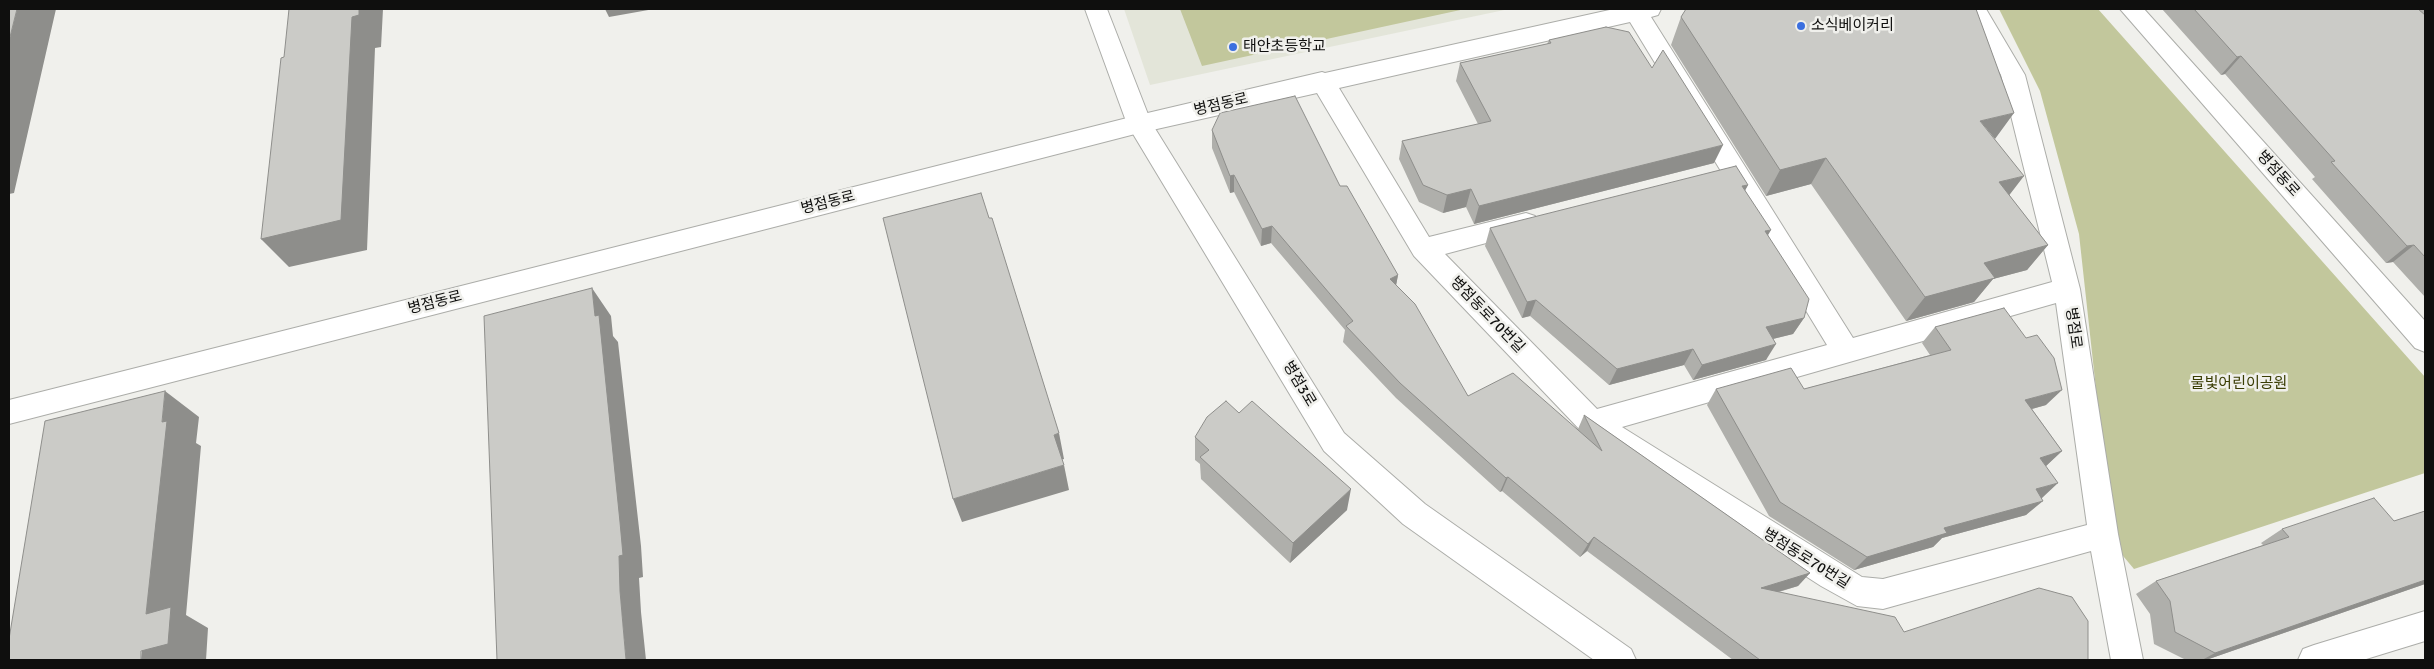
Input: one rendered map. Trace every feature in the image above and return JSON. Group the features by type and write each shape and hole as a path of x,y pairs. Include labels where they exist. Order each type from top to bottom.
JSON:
{"street":[{"name":"병점3로","path":"1096,9 1139,124 1334,442 1414,514 1620,660"},
{"name":"병점로","path":"1974,9 2013,75 2067,289 2103,534 2127,660"},
{"name":"병점동로","path":"2131,9 2425,340"},
{"name":"병점동로","path":"9,412 1139,124 1322,81 1643,10"},
{"path":"1643,10 1724,173 1846,352"},
{"name":"병점동로70번길","path":"1322,81 1423,249 1592,423 1857,591 1883,594 2103,534"},
{"path":"1423,249 1545,218"},
{"path":"1592,423 2067,289"},
{"path":"2314,660 2425,626"}],"shaded area":[{"name":"태안초등학교","path":"1124,9 1509,9 1150,85"}],"green space":[{"path":"1180,9 1465,9 1202,66"},
{"name":"물빛어린이공원","path":"1999,9 2098,9 2425,377 2425,473 2134,569 2113,544 2079,234 2040,91"}],"building":[{"path":"9,9 17,9 9,41"},
{"path":"289,9 359,9 359,15 352,17 341,220 261,239 281,58 284,57"},
{"path":"1686,9 1976,9 2014,113 1980,121 2024,176 1999,182 2048,245 1984,263 1995,278 1925,297 1826,158 1780,170 1681,17"},
{"path":"2194,9 2418,9 2425,15 2425,257 2414,245 2407,246 2331,162 2335,161 2241,56 2237,57"},
{"path":"1606,27 1629,32 1652,68 1663,50 1723,145 1479,206 1471,189 1447,195 1423,185 1402,141 1491,121 1460,63 1551,43 1549,40"},
{"path":"1295,96 1340,186 1347,186 1398,275 1390,279 1415,304 1468,396 1513,373 1602,451 1584,415 1810,573 1761,588 1895,617 1904,632 2039,588 2072,597 2088,621 2088,660 1760,660 1594,537 1588,544 1508,477 1506,478 1400,383 1346,326 1353,321 1272,226 1262,229 1234,175 1230,176 1212,130 1220,113"},
{"path":"1736,166 1748,185 1742,186 1771,230 1765,231 1809,299 1804,318 1766,327 1776,344 1702,365 1693,349 1617,369 1536,300 1527,302 1490,228"},
{"path":"981,193 989,218 992,218 1059,433 1054,435 1064,465 953,499 883,218"},
{"path":"592,288 595,316 599,315 620,522 623,555 619,556 620,591 626,660 497,660 484,316"},
{"path":"2004,308 2026,338 2037,335 2054,358 2062,390 2025,400 2062,451 2040,458 2058,483 2036,489 2043,501 1944,528 1947,533 1867,557 1780,502 1716,389 1791,368 1804,389 1951,350 1935,327"},
{"path":"165,391 162,422 167,421 146,614 171,607 168,644 141,651 141,660 9,660 9,639 45,421"},
{"path":"1226,401 1239,413 1252,401 1351,489 1293,543 1200,457 1209,450 1195,437 1207,417"},
{"path":"2374,498 2394,521 2425,511 2425,580 2215,653 2175,632 2170,601 2156,581 2289,537 2282,529"}],"place":[{"name":"소식베이커리","path":"1801,26"},
{"name":"태안초등학교","path":"1233,47"}]}
